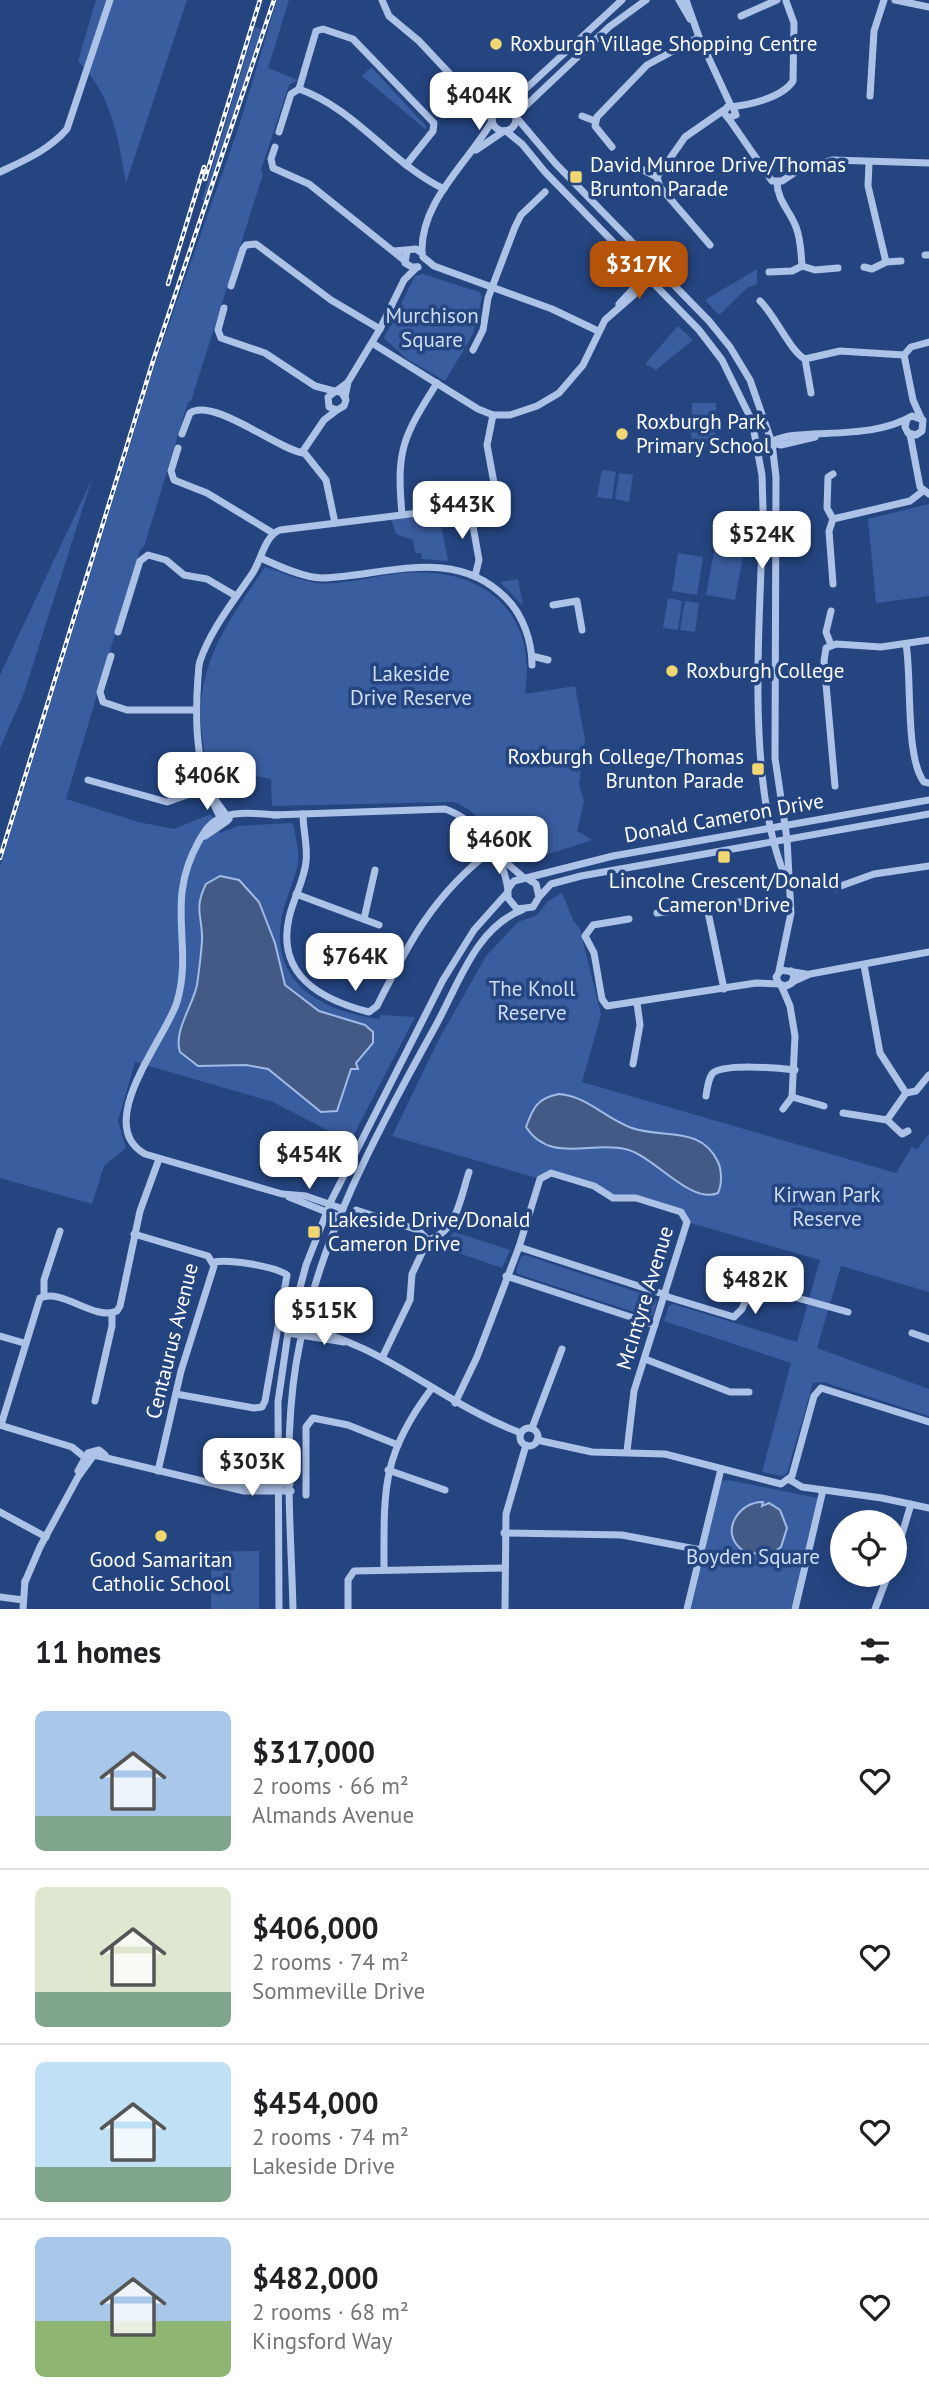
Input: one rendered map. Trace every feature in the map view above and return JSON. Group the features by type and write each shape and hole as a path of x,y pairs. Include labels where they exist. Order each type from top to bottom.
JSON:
{"street":[{"path":"0,172 38,154 56,142 67,129 110,0"},
{"path":"382,0 389,16 453,76 492,120 495,127 523,144 545,172 699,330 722,360 740,392 758,445 763,509 760,758 773,841 788,883"},
{"path":"404,281 405,261 409,250 423,236 444,189 497,109 505,107 622,0"},
{"path":"469,155 513,128 516,116 609,27 646,0"},
{"path":"679,0 694,25"},
{"path":"686,0 737,128 768,177 777,182"},
{"path":"657,177 685,137 728,108 752,103 787,89 793,82 793,23 782,0 740,16"},
{"path":"870,96 874,31 884,0"},
{"path":"895,0 927,5"},
{"path":"299,89 316,31 323,29 350,37 434,124 433,131 406,165"},
{"path":"595,121 647,65 699,37"},
{"path":"453,76 516,116 555,163 709,321 730,347 750,380 769,432 777,517 774,726 787,839 791,913 779,971 780,985 790,1006"},
{"path":"279,132 292,92 299,89 330,103 406,165 444,189"},
{"path":"709,121 732,117 752,103"},
{"path":"582,116 595,121"},
{"path":"595,121 597,131 612,146"},
{"path":"275,147 270,163 273,168 309,184 375,240 405,261 418,266 434,266 492,287 552,309 598,331"},
{"path":"777,182 816,163 833,160 929,163"},
{"path":"869,163 868,186 886,262"},
{"path":"631,164 649,176 657,177"},
{"path":"657,177 660,187 710,245"},
{"path":"777,182 779,197 792,218 800,239 802,266"},
{"path":"473,350 483,330 492,287 521,215 545,192"},
{"path":"303,453 309,438 324,420 344,406 348,382 380,329 404,281 418,266 423,255 423,236"},
{"path":"231,286 243,249 246,245 256,244 331,300 380,329"},
{"path":"393,251 409,250 423,255 434,266"},
{"path":"864,267 872,270 886,262 901,261"},
{"path":"769,272 792,271 802,266 815,270 838,268"},
{"path":"372,343 478,409 493,415 510,415 531,409 559,393 583,365 598,331 614,311 658,268"},
{"path":"760,301 782,327 798,354 805,359 811,393"},
{"path":"224,308 218,330 221,338 265,352 315,386 335,391 345,397"},
{"path":"904,355 911,347 929,342"},
{"path":"805,359 840,352 904,355"},
{"path":"904,355 913,400 924,423 914,451"},
{"path":"324,420 329,394 348,382"},
{"path":"402,514 400,453 412,423 437,383"},
{"path":"315,386 327,403 337,410"},
{"path":"833,519 910,501 926,493 916,474 914,451 905,427 913,400"},
{"path":"182,434 190,413 201,409 250,427 288,449 303,453 326,480 335,523"},
{"path":"178,448 171,471 174,480 207,493 273,533 402,514 470,509 491,504 496,497 487,451 493,415"},
{"path":"758,445 883,427 907,419 921,418"},
{"path":"883,427 909,433 922,432"},
{"path":"769,432 780,441"},
{"path":"773,455 780,441"},
{"path":"833,474 828,477 827,508 833,519 829,531 833,584"},
{"path":"470,509 479,560 475,576"},
{"path":"225,819 207,788 198,754 195,710 198,677 210,639 261,558 273,533"},
{"path":"118,632 140,561 148,555 166,560 184,575 206,579 236,596"},
{"path":"261,558 317,578 422,566 453,569 475,576 500,592 515,609 526,630 532,665"},
{"path":"553,605 577,601 582,630"},
{"path":"831,611 826,632 831,645"},
{"path":"835,786 824,661 826,648 831,645 881,647 929,640"},
{"path":"906,644 917,761 920,777 929,783"},
{"path":"111,656 100,692 103,702 127,710 195,710"},
{"path":"532,656 548,660"},
{"path":"88,780 167,802 207,788"},
{"name":"Donald Cameron Drive","path":"526,878 586,861 929,800"},
{"path":"341,1213 145,1154 134,1145 127,1132 126,1117 143,1065 168,1022 180,991 183,974 180,899 183,880 195,847 225,819 445,809 474,824 492,850 510,903 523,910"},
{"path":"303,814 307,853 288,933 290,954 298,973 324,997 369,1012 377,1006 408,945 435,902 470,867 492,850"},
{"name":"Donald Cameron Drive","path":"539,897 551,884 581,876 929,814"},
{"path":"293,1609 290,1488 292,1400 303,1332 321,1263 341,1213 431,1034 484,940 500,923 533,907 539,897 538,888 492,850"},
{"path":"835,888 874,874 929,866"},
{"path":"364,919 375,870"},
{"path":"279,1609 278,1402 289,1329 306,1265 328,1208 460,950 514,881 526,878"},
{"path":"296,894 379,925"},
{"path":"708,912 718,905 747,901"},
{"path":"657,914 697,908 708,912"},
{"path":"708,912 724,989"},
{"path":"629,919 593,925 585,936 594,953 602,999 607,1006 756,983 780,985 792,983 810,974 929,954"},
{"path":"783,1109 792,1097 796,1045 790,1006 792,983 786,946"},
{"path":"864,965 880,1053 906,1093"},
{"path":"756,983 779,971 810,974"},
{"path":"633,1064 640,1025 637,1003"},
{"path":"706,1096 710,1077 720,1070 761,1067 795,1070"},
{"path":"887,1120 906,1093 916,1091 929,1075"},
{"path":"792,1097 824,1106"},
{"path":"843,1113 887,1120 902,1134 908,1132"},
{"path":"95,1401 112,1326 112,1313 120,1306 134,1234 159,1158"},
{"path":"383,1356 410,1300 412,1274 428,1240 442,1235 451,1224 469,1172"},
{"name":"McIntyre Avenue","path":"455,1403 477,1357 519,1247 540,1179 551,1173 594,1186 613,1198 636,1198 681,1212 687,1222 631,1405 627,1451"},
{"path":"356,1210 418,1230 428,1240"},
{"path":"60,1231 44,1280 44,1296 37,1303 1,1425 72,1447 86,1459"},
{"name":"Centaurus Avenue","path":"134,1234 208,1256 214,1262 176,1394 158,1471"},
{"path":"519,1247 734,1317 742,1309 750,1290 758,1287 848,1312"},
{"path":"176,1394 254,1408 262,1407 265,1401 287,1275 279,1271 226,1261 214,1262"},
{"path":"506,1276 656,1325"},
{"path":"44,1296 112,1313"},
{"path":"289,1329 352,1343 383,1356 455,1403 521,1433"},
{"path":"912,1333 929,1339"},
{"path":"0,1336 24,1343"},
{"path":"532,1428 562,1349"},
{"path":"645,1359 730,1392 749,1392"},
{"path":"384,1569 384,1494 388,1470 398,1445 432,1388"},
{"path":"790,1480 814,1396 821,1388 929,1422"},
{"path":"306,1495 306,1427 313,1418 348,1425 398,1445"},
{"path":"521,1433 532,1428 537,1432 537,1440"},
{"path":"521,1433 522,1441 526,1445"},
{"path":"505,1609 504,1533 508,1503 526,1445 537,1440 574,1450 666,1454 781,1484 790,1480"},
{"path":"23,1609 25,1582 40,1546 86,1459 94,1455 254,1492 290,1488"},
{"path":"687,1609 721,1469"},
{"path":"388,1470 445,1490"},
{"path":"790,1480 802,1487 929,1508"},
{"path":"795,1609 823,1490"},
{"path":"907,1517 911,1504"},
{"path":"0,1513 46,1537"},
{"path":"504,1533 622,1535 701,1550"},
{"path":"348,1609 349,1574 360,1570 504,1568"},
{"path":"875,1609 883,1587"},
{"path":"0,1597 23,1600"}],"green space":[{"path":"96,0 187,0 126,183 116,133 106,102 99,88 78,61"},
{"path":"277,0 289,0 268,68 298,80 289,85 261,170 263,174 191,401 188,402 144,547 140,550 66,799 138,822 174,829 211,814 220,833 239,826 290,823 294,826 298,859 282,914 280,942 284,961 292,976 303,989 334,1008 379,1019 381,1015 415,1017 350,1142 273,1102 135,1062 118,1121 126,1148 104,1166 92,1204 0,1178 0,867 157,358 239,126"},
{"path":"255,27 262,29 205,201 202,200"},
{"path":"371,67 426,126 425,129 362,76"},
{"path":"757,269 757,284 747,288 719,315 705,300"},
{"name":"Murchison Square","path":"423,274 479,292 482,297 473,334 445,381 407,359 384,338 415,276"},
{"path":"678,326 693,340 656,370 645,364"},
{"path":"692,403 716,403 715,445 691,445"},
{"path":"602,470 616,472 612,499 597,497"},
{"path":"619,473 633,475 629,502 615,499"},
{"path":"92,479 24,693 0,748 0,675"},
{"path":"929,504 929,596 876,603 868,519"},
{"path":"439,515 448,561 422,559 421,553 415,553 413,540 396,534 391,519"},
{"path":"715,546 744,551 735,600 706,595"},
{"path":"678,553 703,557 697,595 672,591"},
{"name":"Lakeside Drive Reserve","path":"265,567 304,580 327,584 403,573 431,573 457,577 480,586 499,600 513,617 523,639 527,665 525,694 575,686 585,740 579,784 584,801 577,831 593,840 519,863 503,850 475,815 454,802 272,806 271,779 251,775 229,765 209,771 201,711 210,662 233,616"},
{"path":"518,579 523,606 500,582"},
{"path":"668,598 682,601 678,630 663,628"},
{"path":"685,601 699,603 695,632 680,630"},
{"name":"Kirwan Park Reserve","path":"562,893 573,920 580,929 601,1015 582,1082 896,1173 912,1147 917,1149 929,1134 929,1292 841,1266 817,1348 929,1389 929,1416 823,1382 813,1383 787,1473 782,1476 762,1472 791,1363 664,1321 669,1306 673,1304 797,1342 820,1260 687,1222 685,1216 636,1198 620,1199 601,1189 551,1173 540,1179 392,1136 438,1041 486,956 518,922 537,915 548,901"},
{"path":"454,1232 510,1250 502,1268 441,1247"},
{"path":"525,1255 655,1298 657,1302 653,1315 649,1317 518,1274 516,1270 521,1257"},
{"name":"Boyden Square","path":"728,1480 818,1498 791,1609 691,1609 721,1481"},
{"path":"259,1551 259,1609 211,1609 211,1552"}],"shaded area":[{"path":"220,876 239,880 259,902 275,943 285,985 319,1011 365,1025 373,1032 373,1043 356,1063 358,1069 351,1069 337,1111 321,1112 268,1069 246,1065 198,1066 180,1052 179,1036 197,985 202,941 200,900 206,884"},
{"path":"559,1094 588,1103 632,1128 680,1135 702,1143 711,1150 718,1162 721,1182 718,1193 707,1195 696,1192 648,1160 625,1149 572,1149 547,1145 526,1127 531,1114 541,1101"},
{"path":"763,1502 762,1506 769,1503 780,1510 787,1528 781,1547 768,1556 744,1551 735,1542 732,1534 732,1526 740,1512 747,1506"}],"railway":[{"path":"205,179 260,0"},
{"path":"0,858 154,358 274,0"},
{"path":"168,284 204,167"}],"place":[{"name":"Roxburgh Village Shopping Centre","path":"496,44"},
{"name":"David Munroe Drive/Thomas Brunton Parade","path":"576,177"},
{"name":"Roxburgh Park Primary School","path":"622,434"},
{"name":"Roxburgh College","path":"672,671"},
{"name":"Roxburgh College/Thomas Brunton Parade","path":"758,769"},
{"name":"Lincolne Crescent/Donald Cameron Drive","path":"724,857"},
{"name":"Lakeside Drive/Donald Cameron Drive","path":"314,1232"},
{"name":"Good Samaritan Catholic School","path":"161,1536"}],"park label":[{"name":"The Knoll Reserve","path":"532,1001"}]}
